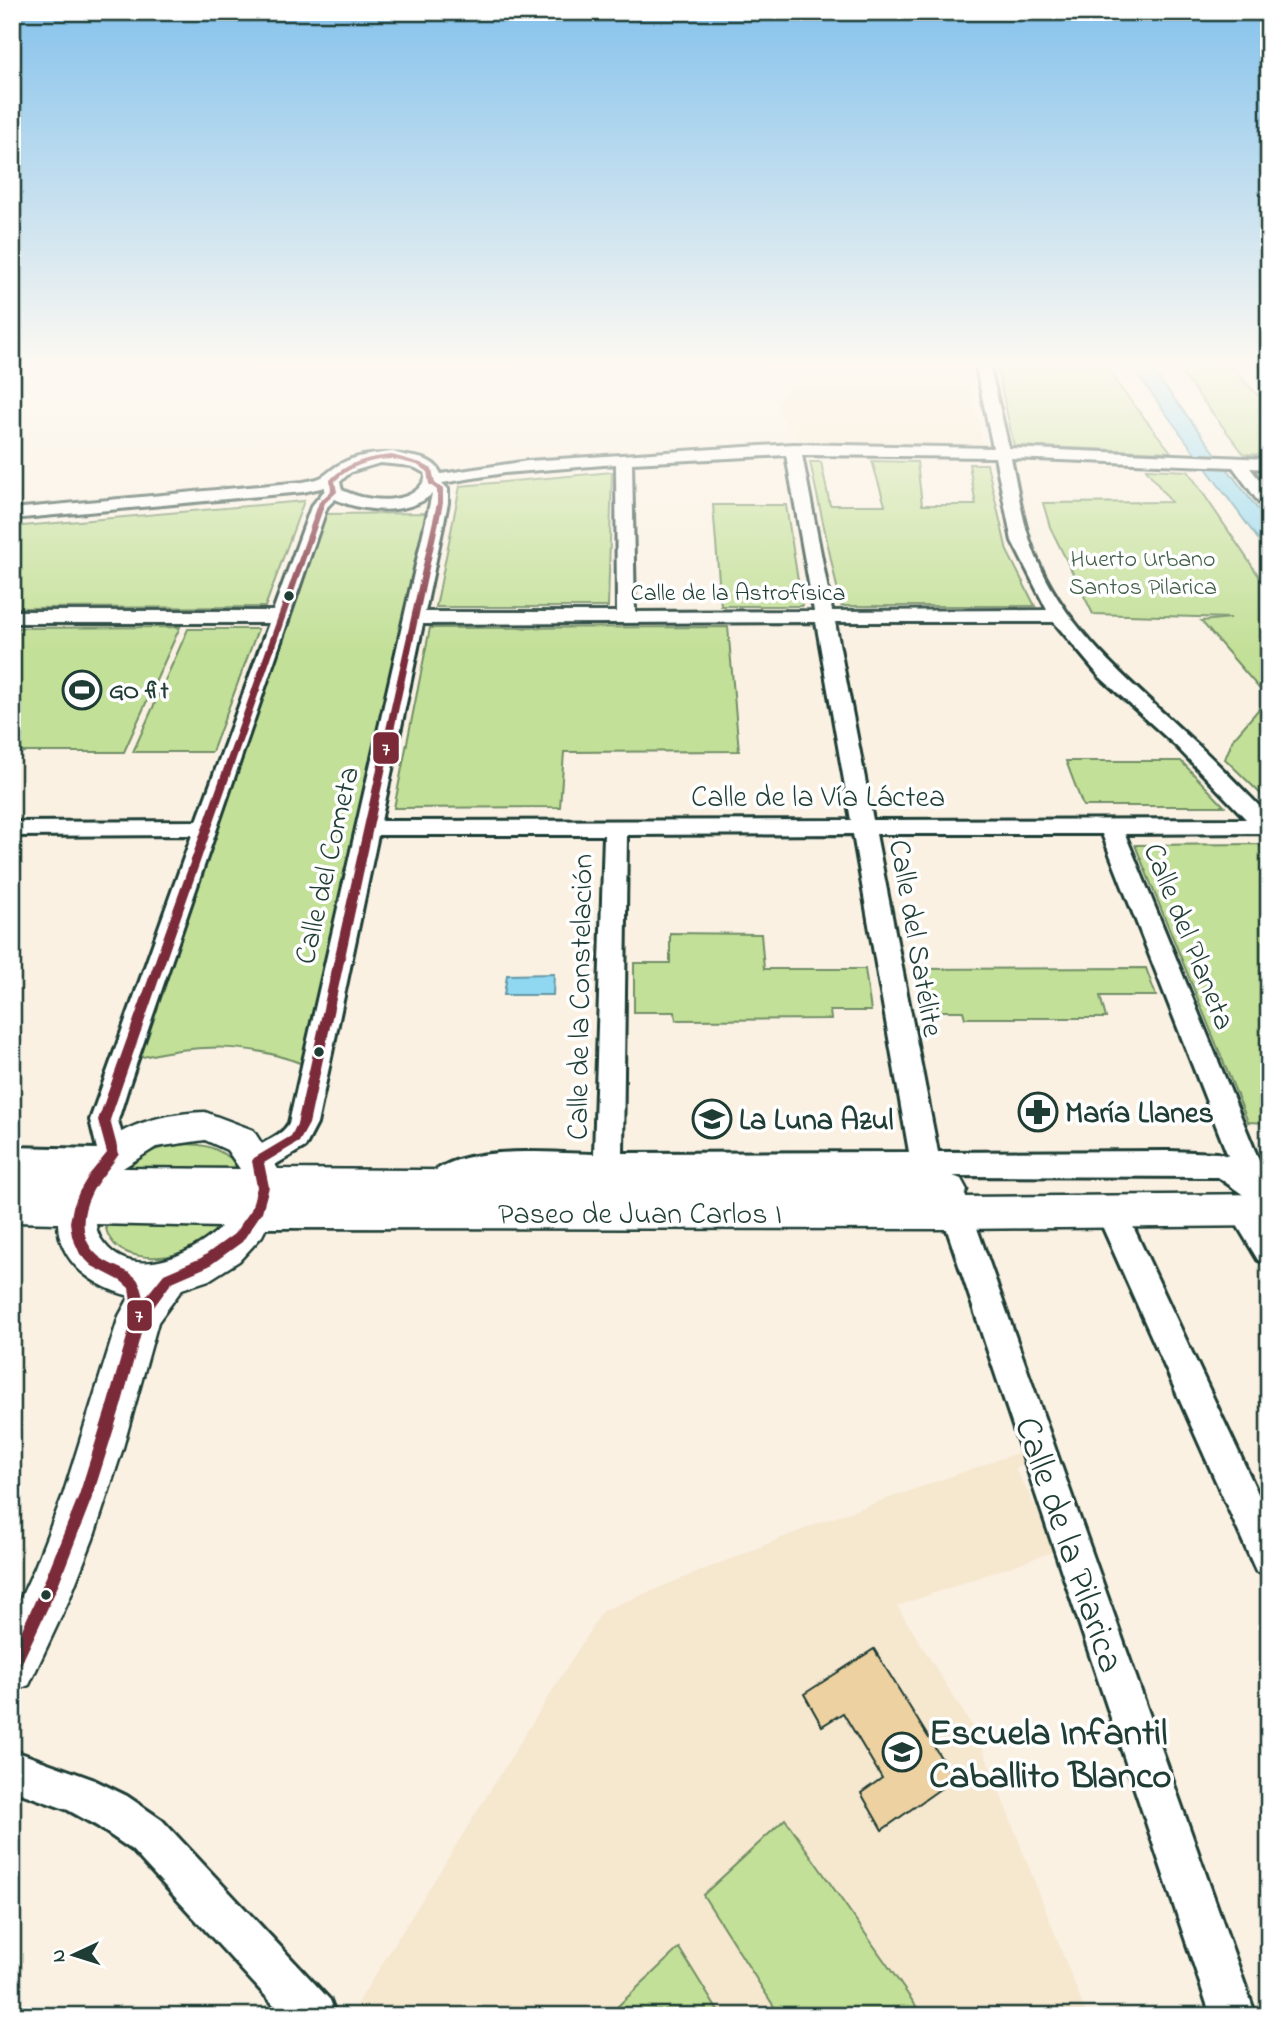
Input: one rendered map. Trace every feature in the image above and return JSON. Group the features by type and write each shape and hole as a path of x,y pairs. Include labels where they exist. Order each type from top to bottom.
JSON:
{"main road":[{"path":"205,1126 238,1138 259,1187 238,1238 223,1252 168,1278 155,1292 134,1297 92,1259 80,1244 77,1231 95,1176 134,1140 172,1127 205,1126"},
{"name":"Paseo de Juan Carlos I","path":"12,1182 95,1176 259,1187 940,1189 1110,1210 1259,1199"},
{"name":"Paseo de Juan Carlos I","path":"12,1206 95,1176"},
{"name":"Paseo de Juan Carlos I","path":"259,1187 940,1189 1259,1199"},
{"path":"12,1668 50,1591 73,1536 134,1297"}],"street":[{"path":"95,1176 104,1120 321,502 344,468 366,462"},
{"path":"416,462 432,478"},
{"path":"12,514 303,487 333,487 355,502 381,504 418,496 432,478 466,472 592,462"},
{"path":"624,462 626,616"},
{"name":"Calle del Satélite","path":"795,462 865,828 940,1189"},
{"path":"1003,462 1021,541 1031,569 1059,616 1107,673 1184,741 1268,827"},
{"path":"1225,462 1269,464"},
{"path":"1233,462 1269,504"},
{"name":"Calle del Cometa","path":"259,1187 303,1124 316,1055 370,828 441,496 440,489 432,478"},
{"name":"Calle de la Astrofísica","path":"416,618 1059,616"},
{"path":"12,617 281,617"},
{"name":"Calle del Planeta","path":"1111,827 1259,1199 1269,1251"},
{"name":"Calle de la Vía Láctea","path":"370,828 1268,827"},
{"path":"12,829 205,828"},
{"name":"Calle de la Constelación","path":"608,1167 616,828"},
{"name":"Paseo de Juan Carlos I","path":"12,1159 95,1176"},
{"path":"435,1188 460,1170 487,1166 608,1167 940,1189"},
{"name":"Calle de la Pilarica","path":"940,1189 1234,2016"},
{"path":"1110,1210 1269,1558"},
{"path":"12,1770 78,1793 112,1811 147,1836 184,1872 314,2016"}],"shaded area":[{"path":"1023,1451 1026,1464 1015,1468 1040,1515 1044,1515 1058,1550 897,1606 977,1734 1087,2016 367,2016 357,2004 602,1611 821,1522"}],"green space":[{"path":"810,462 821,462 830,505 885,505 872,462 917,462 922,505 976,505 969,464 987,464 1007,551 1035,606 841,606"},
{"name":"Huerto Urbano Santos Pilarica","path":"1146,469 1188,471 1269,591 1269,802 1225,759 1233,739 1264,703 1265,695 1201,621 1231,618 1093,614 1050,527 1043,503 1171,502"},
{"path":"612,472 608,607 436,607 460,486"},
{"path":"304,501 265,607 12,608 12,527"},
{"path":"713,505 786,505 802,606 721,606"},
{"path":"431,513 305,1065 263,1052 222,1048 181,1050 138,1058 325,514"},
{"name":"GO fit","path":"180,627 124,752 12,752 12,628"},
{"path":"728,627 739,751 564,752 560,807 394,808 430,628"},
{"path":"188,629 258,629 212,752 133,752"},
{"path":"1066,761 1181,761 1224,806 1083,806"},
{"path":"1259,844 1269,857 1269,1123 1248,1122 1135,845"},
{"path":"670,933 761,934 764,969 865,969 871,1011 830,1011 831,1019 676,1020 675,1012 634,1012 634,963 670,963"},
{"path":"1146,968 1156,996 1100,996 1106,1018 965,1018 963,1011 925,1011 914,969"},
{"path":"180,1144 210,1147 222,1153 236,1162 239,1176 123,1172 149,1153"},
{"path":"105,1220 229,1224 193,1249 153,1257 126,1252 115,1245 108,1234"},
{"path":"785,1819 923,2016 780,2016 703,1895"},
{"path":"679,1948 721,2016 619,2016 615,2009"}],"water":[{"path":"1201,462 1222,462 1269,524 1269,554"},
{"path":"554,974 553,995 504,995 507,975"}],"building":[{"name":"Escuela Infantil Caballito Blanco","path":"874,1649 954,1779 882,1830 861,1793 882,1778 843,1713 822,1726 804,1694"}],"transit line":[{"name":"7","path":"362,462 345,469 332,481 334,492 322,502 104,1120 113,1154 85,1192 79,1207 78,1236 84,1250 96,1262 133,1284 139,1316 168,1278 205,1262 238,1238 256,1212 263,1187 258,1161 295,1139 303,1124 440,503 440,489 432,484 430,470 410,462"},
{"name":"7","path":"114,1406 139,1316"},
{"name":"7","path":"86,1495 114,1406"},
{"name":"7","path":"86,1495 114,1406"},
{"name":"7","path":"86,1495 52,1583 12,1668 42,1604 86,1495"}],"place":[{"name":"GO fit","path":"82,690"},
{"name":"María Llanes","path":"1038,1112"},
{"name":"La Luna Azul","path":"712,1119"},
{"name":"Escuela Infantil Caballito Blanco","path":"902,1752"}]}
